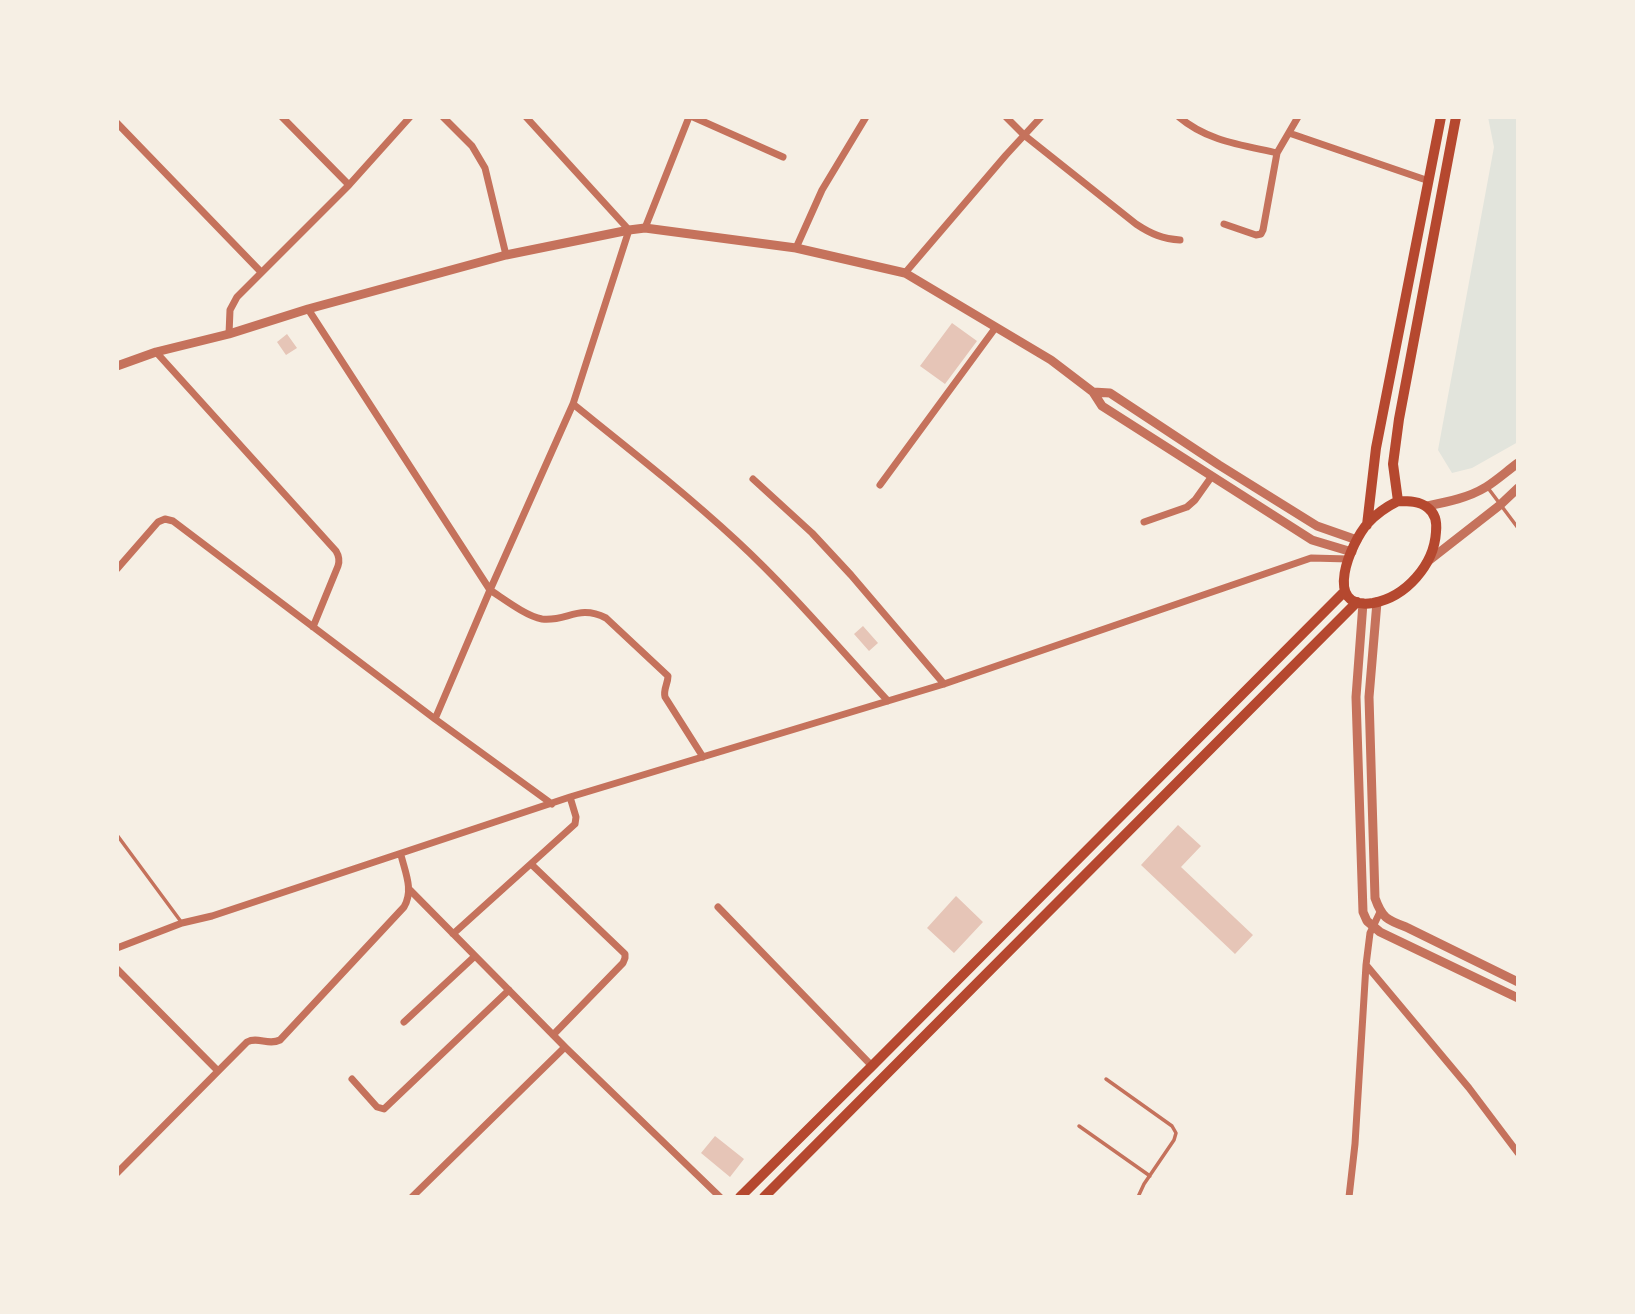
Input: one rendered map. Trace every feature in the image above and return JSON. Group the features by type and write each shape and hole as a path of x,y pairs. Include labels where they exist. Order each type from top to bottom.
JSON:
{"main road":[{"path":"1367,524 1376,448 1441,117"},
{"path":"1398,501 1393,464 1399,418 1456,117"},
{"path":"1398,501 1427,506 1434,514 1437,524 1436,538 1426,563 1417,577 1404,589 1387,599 1360,603 1349,598 1345,591 1344,572 1350,555 1367,524 1384,507 1398,501"},
{"path":"740,1197 1345,591"},
{"path":"764,1197 1360,603"}],"street":[{"path":"282,117 349,186"},
{"path":"229,334 230,310 237,297 349,186 410,117"},
{"path":"443,117 472,146 485,168 506,255"},
{"path":"526,117 629,230"},
{"path":"645,228 691,117 783,157"},
{"path":"796,248 822,190 866,117"},
{"path":"1006,117 1024,135 1143,229 1166,239 1180,240"},
{"path":"905,273 1041,117"},
{"path":"1179,117 1210,137 1277,153"},
{"path":"1224,225 1261,233 1277,153 1298,117"},
{"path":"117,123 261,272"},
{"path":"1289,133 1429,181"},
{"path":"117,366 156,352 229,334 308,309 506,255 629,230 645,228 796,248 905,273 1051,360 1093,391 1102,406 1312,540 1350,555"},
{"path":"435,719 489,590 573,404 629,230"},
{"path":"308,309 489,590 542,619 587,611 606,618 668,676 665,697 703,757"},
{"path":"880,485 996,327"},
{"path":"156,352 336,551 340,561 313,627"},
{"path":"1093,391 1110,393 1317,526 1357,540"},
{"path":"573,404 693,501 739,543 888,701"},
{"path":"1427,506 1452,502 1487,487 1518,463"},
{"path":"1144,522 1187,507 1212,476"},
{"path":"753,479 813,533 944,684"},
{"path":"1426,563 1518,488"},
{"path":"117,569 158,522 165,519 173,521 435,719 552,803"},
{"path":"117,948 182,923 212,916 401,855 570,797 944,684 1311,558 1350,555"},
{"path":"1377,601 1369,697 1375,898 1380,912 1389,920 1518,982"},
{"path":"1360,603 1356,696 1363,912 1367,921 1380,932 1518,998"},
{"path":"453,934 575,824 576,817 570,797"},
{"path":"117,1173 247,1042 258,1040 274,1043 280,1040 404,907 410,890 401,855"},
{"path":"530,864 625,954 623,964 553,1035"},
{"path":"410,890 565,1047 720,1197"},
{"path":"718,907 872,1066"},
{"path":"1349,1197 1355,1144 1366,965 1370,933 1380,912"},
{"path":"404,1022 475,956"},
{"path":"1366,965 1469,1088 1518,1153"},
{"path":"117,969 218,1071"},
{"path":"352,1079 377,1107 384,1109 509,990"},
{"path":"412,1197 565,1047"}],"lane":[{"path":"1487,487 1518,528"},
{"path":"117,835 182,923"},
{"path":"1106,1079 1172,1126 1175,1133 1174,1140 1138,1197"},
{"path":"1079,1126 1150,1176"}],"shaded area":[{"path":"1488,117 1518,117 1518,442 1472,468 1452,473 1438,450 1494,147"}],"building":[{"path":"952,323 977,341 945,384 920,366"},
{"path":"287,334 297,348 286,355 277,342"},
{"path":"863,626 878,643 869,651 854,634"},
{"path":"1178,825 1201,846 1181,867 1253,935 1235,954 1141,865"},
{"path":"956,896 983,922 954,953 927,928"},
{"path":"715,1136 744,1159 730,1177 701,1153"}]}
